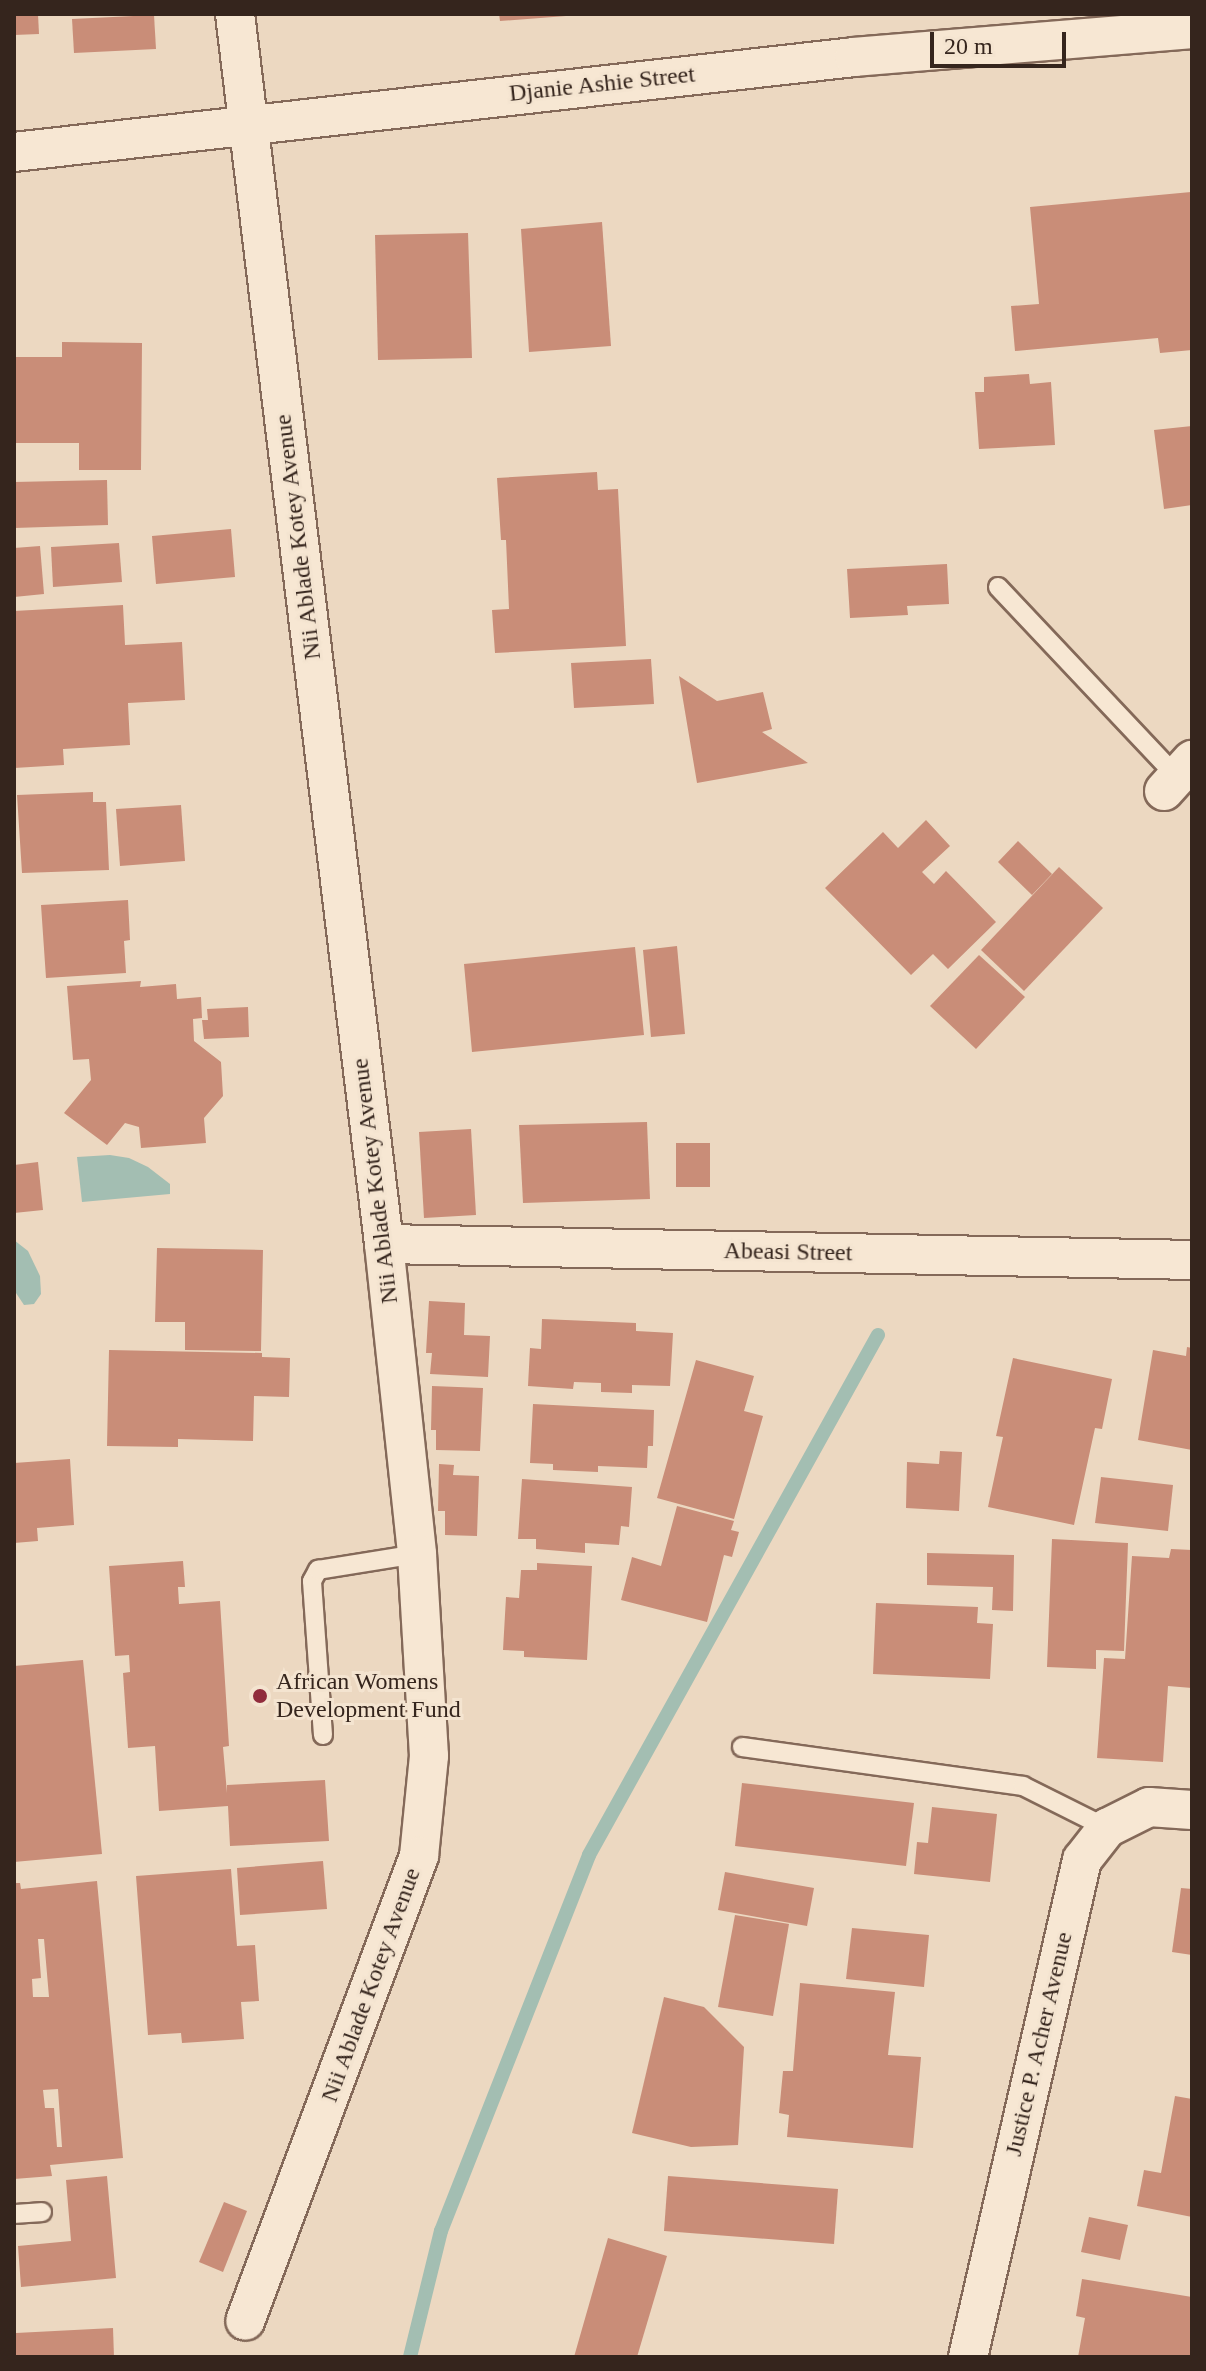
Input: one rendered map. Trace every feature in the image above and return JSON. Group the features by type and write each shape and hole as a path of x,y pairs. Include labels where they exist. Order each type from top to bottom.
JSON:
{"street":[{"name":"Nii Ablade Kotey Avenue","path":"235,14 384,1244 417,1554 429,1756 419,1856 245,2321"},
{"name":"Djanie Ashie Street","path":"14,152 854,57 1192,29"},
{"name":"Abeasi Street","path":"384,1244 1192,1260"},
{"name":"Justice P. Acher Avenue","path":"968,2357 1082,1860 1107,1828 1149,1807 1192,1810"}],"lane":[{"path":"998,587 1178,776"},
{"path":"323,1735 312,1581 318,1570 417,1554"},
{"path":"742,1747 1023,1786 1107,1828"},
{"path":"14,2214 42,2212"}],"shaded area":[{"path":"110,1155 129,1158 148,1167 170,1184 170,1194 82,1202 77,1157"},
{"path":"14,1240 28,1251 40,1276 41,1294 34,1304 24,1305 14,1290"}],"building":[{"path":"14,14 38,14 39,34 14,35"},
{"path":"499,14 566,14 566,16 500,21"},
{"path":"154,15 156,49 74,53 72,19"},
{"path":"1191,192 1192,350 1160,353 1158,338 1015,351 1011,306 1039,304 1030,207"},
{"path":"602,222 611,346 529,352 521,229"},
{"path":"468,233 472,358 378,360 375,235"},
{"path":"62,342 142,343 141,470 79,470 79,443 14,443 14,357 62,357"},
{"path":"1029,374 1030,384 1051,382 1055,445 979,449 975,392 984,392 984,377"},
{"path":"1192,426 1192,505 1164,509 1154,430"},
{"path":"597,472 598,490 618,489 626,646 495,653 492,610 509,609 506,540 501,540 497,478"},
{"path":"107,480 108,525 14,528 14,482"},
{"path":"231,529 235,577 156,584 152,536"},
{"path":"119,543 122,582 53,587 51,547"},
{"path":"40,546 44,594 14,597 14,548"},
{"path":"947,564 949,604 907,606 908,615 850,618 847,569"},
{"path":"123,605 125,645 182,642 185,700 128,703 130,745 63,749 64,765 14,768 14,611"},
{"path":"651,659 654,704 574,708 571,663"},
{"path":"679,676 717,701 763,692 772,729 762,732 808,763 697,783"},
{"path":"93,792 93,802 106,802 109,870 22,873 17,795"},
{"path":"181,805 185,861 120,866 116,809"},
{"path":"926,820 950,846 922,872 934,884 946,871 996,922 948,969 933,954 911,975 825,888 883,832 898,848"},
{"path":"1018,841 1052,874 1032,895 998,862"},
{"path":"1059,867 1103,908 1024,991 981,950"},
{"path":"128,900 130,940 124,941 126,973 46,978 41,905"},
{"path":"677,946 685,1034 651,1037 643,950"},
{"path":"635,947 644,1035 472,1052 464,964"},
{"path":"979,955 1025,997 976,1049 930,1006"},
{"path":"141,981 140,987 176,984 177,999 201,997 202,1018 193,1019 194,1041 221,1062 223,1096 204,1118 206,1143 141,1148 139,1127 125,1123 107,1145 64,1113 91,1080 89,1059 73,1060 67,986"},
{"path":"248,1007 249,1037 204,1039 202,1020 208,1020 207,1009"},
{"path":"647,1122 650,1199 523,1203 519,1125"},
{"path":"471,1129 476,1215 424,1218 419,1132"},
{"path":"676,1143 710,1143 710,1187 676,1187"},
{"path":"38,1162 43,1210 14,1213 14,1165"},
{"path":"157,1248 263,1250 261,1351 185,1350 185,1322 155,1322"},
{"path":"429,1301 465,1303 464,1335 490,1336 488,1377 430,1374 432,1353 426,1353"},
{"path":"542,1319 636,1323 636,1331 673,1333 670,1386 632,1385 632,1393 601,1392 601,1383 574,1382 573,1389 528,1386 530,1348 541,1349"},
{"path":"1187,1347 1192,1348 1192,1450 1138,1440 1153,1350 1186,1356"},
{"path":"109,1350 262,1353 262,1357 290,1358 289,1397 254,1396 253,1441 178,1439 178,1447 107,1446"},
{"path":"1013,1358 1112,1379 1102,1429 1095,1428 1074,1525 988,1507 1003,1437 996,1436"},
{"path":"696,1360 754,1376 744,1411 763,1416 734,1519 657,1498"},
{"path":"432,1386 483,1388 480,1451 436,1450 436,1430 431,1430"},
{"path":"533,1404 654,1410 653,1446 648,1446 647,1468 598,1466 598,1472 553,1470 553,1464 530,1463"},
{"path":"940,1451 962,1452 959,1511 906,1508 907,1462 939,1464"},
{"path":"70,1459 74,1525 37,1528 38,1541 14,1543 14,1463"},
{"path":"439,1464 454,1465 453,1475 479,1476 477,1536 445,1535 445,1511 438,1511"},
{"path":"1101,1477 1173,1485 1168,1531 1095,1523"},
{"path":"522,1479 632,1487 629,1527 621,1526 619,1545 585,1543 585,1553 536,1549 536,1539 518,1539"},
{"path":"677,1506 734,1521 731,1530 739,1532 732,1557 724,1555 707,1622 621,1600 632,1557 661,1566"},
{"path":"1052,1539 1128,1543 1124,1651 1096,1650 1096,1669 1047,1667"},
{"path":"1171,1549 1192,1550 1192,1688 1168,1686 1163,1762 1097,1758 1104,1658 1125,1659 1132,1556 1169,1558"},
{"path":"927,1553 1014,1555 1013,1611 992,1610 993,1587 927,1585"},
{"path":"183,1561 185,1587 178,1587 179,1604 220,1601 229,1746 223,1747 227,1793 227,1785 325,1780 329,1841 230,1846 228,1806 159,1811 155,1746 128,1748 123,1673 130,1672 129,1655 115,1656 109,1566"},
{"path":"537,1563 592,1566 587,1660 524,1657 524,1651 503,1650 506,1597 519,1598 521,1570 537,1570"},
{"path":"876,1603 978,1607 977,1623 993,1624 990,1679 873,1674"},
{"path":"83,1660 102,1854 14,1862 14,1666"},
{"path":"742,1783 914,1803 906,1866 735,1846"},
{"path":"932,1807 997,1814 990,1882 914,1874 917,1842 928,1843"},
{"path":"323,1861 327,1909 240,1915 237,1868"},
{"path":"231,1869 237,1946 255,1945 259,2001 241,2002 244,2039 182,2043 181,2033 148,2035 136,1876"},
{"path":"725,1872 814,1888 807,1926 718,1910"},
{"path":"97,1881 123,2158 50,2165 52,2176 14,2179 14,1883 20,1883 21,1889","holes":["38,1939 44,1939 49,1997 33,1997 32,1979 41,1978","58,2089 62,2147 57,2147 54,2108 45,2108 43,2090"]},
{"path":"1181,1888 1192,1889 1192,1955 1172,1952"},
{"path":"735,1915 789,1924 773,2016 718,2007"},
{"path":"852,1928 929,1935 924,1987 846,1979"},
{"path":"800,1983 895,1992 888,2055 921,2057 913,2148 787,2137 789,2115 779,2113 783,2071 793,2071"},
{"path":"664,1997 704,2007 744,2047 738,2145 691,2147 632,2133"},
{"path":"1175,2096 1192,2099 1192,2217 1137,2206 1144,2170 1161,2173"},
{"path":"107,2176 116,2278 21,2287 18,2246 71,2241 66,2180"},
{"path":"668,2176 838,2189 834,2244 664,2231"},
{"path":"224,2202 247,2211 223,2272 199,2262"},
{"path":"1089,2217 1128,2225 1120,2260 1081,2252"},
{"path":"608,2238 667,2256 637,2357 574,2357"},
{"path":"1082,2279 1192,2297 1192,2357 1078,2357 1085,2318 1076,2316"},
{"path":"113,2328 114,2357 14,2357 16,2333"}],"waterway":[{"path":"410,2357 441,2231 589,1855 878,1335"}],"place":[{"name":"African Womens Development Fund","path":"260,1696"}]}
